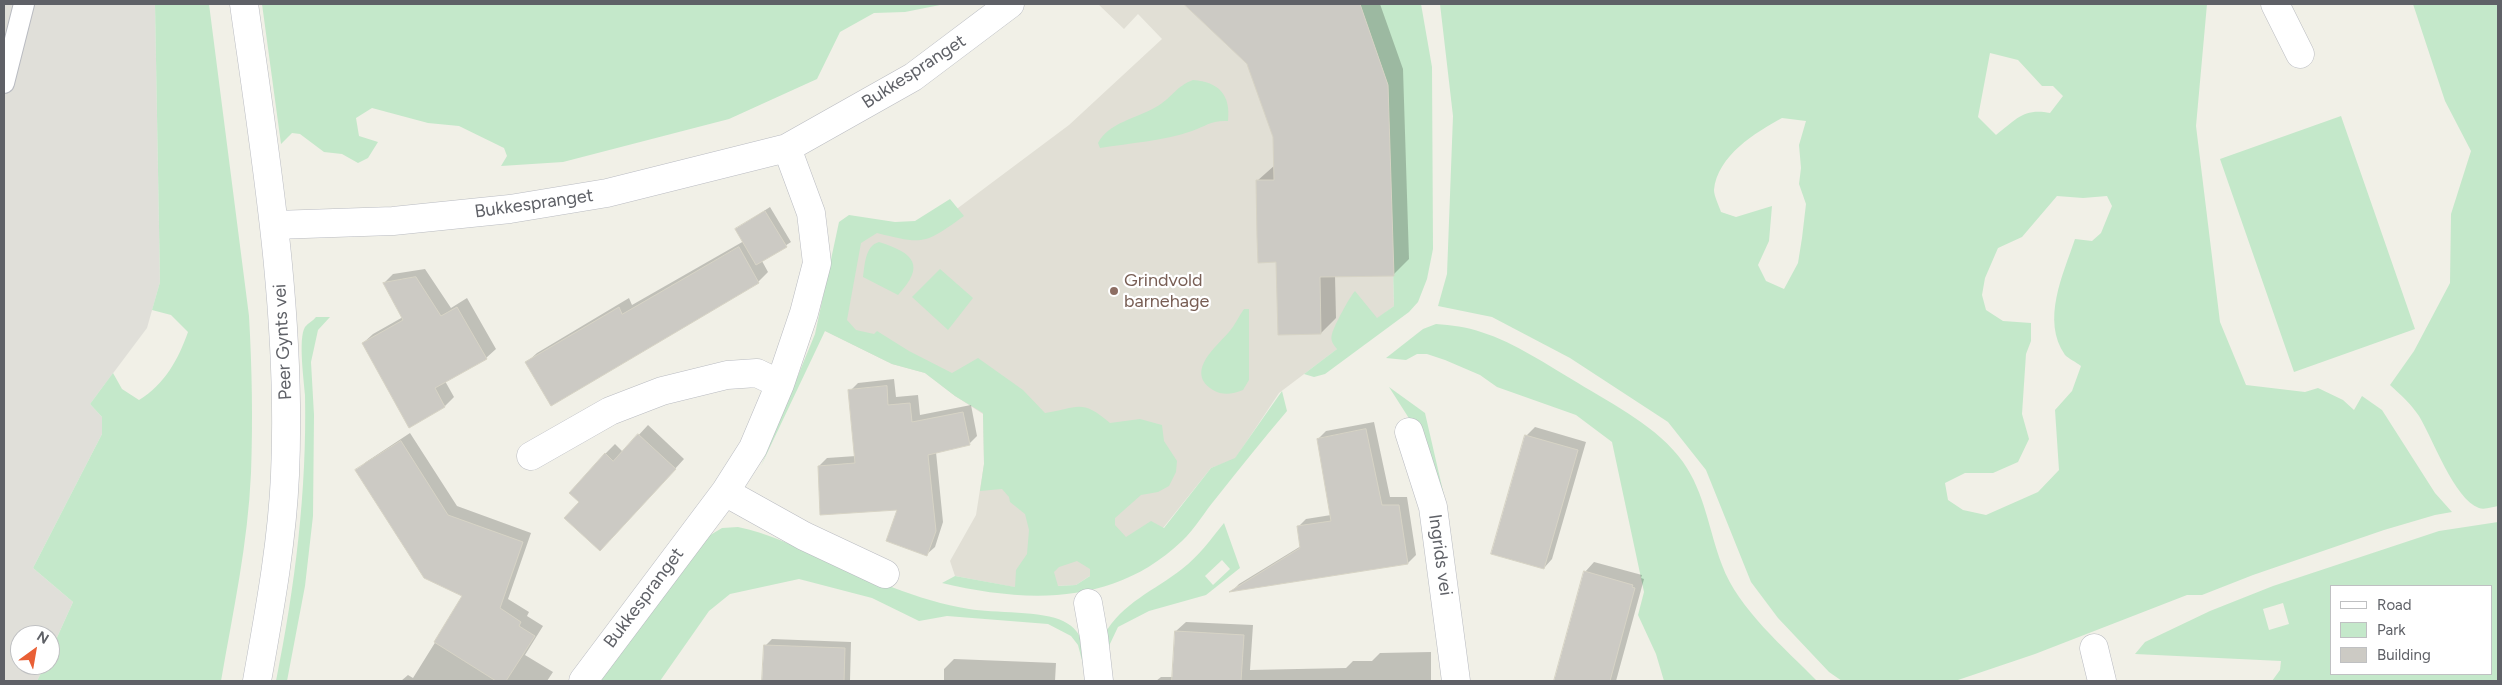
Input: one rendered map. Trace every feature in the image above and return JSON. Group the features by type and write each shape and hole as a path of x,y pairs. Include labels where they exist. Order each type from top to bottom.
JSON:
{"street":[{"name":"Peer Gynts vei","path":"244,4 275,225 286,402 286,476 278,557 257,681"},
{"name":"Bukkespranget","path":"275,225 393,221 510,210 607,193 787,148 913,77 1010,4"},
{"path":"2275,4 2300,54"},
{"name":"Bukkespranget","path":"583,681 725,492 753,448 780,384 804,313 817,263 811,212 787,148"},
{"path":"531,456 610,411 662,391 727,375 757,374 780,384"},
{"name":"Ingrids vei","path":"1409,432 1433,507 1456,681"},
{"path":"725,492 804,536 885,574"},
{"path":"1088,603 1099,681"},
{"path":"2094,648 2102,681"}],"lane":[{"path":"4,83 24,4"}],"shaded area":[{"path":"4,4 155,4 160,282 147,328 90,404 102,417 102,434 33,568 73,602 60,631 60,625 10,625 10,675 40,675 37,681 4,681"},
{"name":"Grindvold barnehage","path":"1098,4 1360,4 1388,85 1394,306 1279,393 1235,459 1211,468 1163,528 1076,585 1019,588 955,576 950,561 976,515 984,464 983,414 925,373 892,364 825,331 847,233 917,232 958,208 1069,125 1162,39 1138,14 1124,29"}],"green space":[{"path":"155,4 209,4 249,316 252,414 251,473 247,525 221,681 37,681 40,675 60,675 60,631 73,602 33,568 102,434 102,417 90,404 113,373 122,389 139,400 148,394 170,370 188,332 171,315 152,310 160,282"},
{"path":"262,4 945,4 905,12 874,13 840,32 817,79 729,119 563,162 501,166 507,156 504,148 459,126 428,123 372,108 356,118 359,136 378,142 368,158 358,163 342,154 324,152 300,134 292,133 281,144"},
{"path":"1360,4 1421,4 1432,67 1433,249 1427,279 1418,302 1409,312 1325,374 1314,377 1304,374 1337,349 1332,342 1332,334 1342,311 1355,291 1377,318 1394,306 1388,85"},
{"path":"1440,4 2207,4 2196,126 2220,322 2246,385 2305,392 2318,388 2343,400 2354,410 2362,396 2382,410 2435,493 2452,512 2384,530 2253,575 2202,595 2187,595 2035,654 1955,681 1842,681 1829,672 1778,618 1751,582 1706,470 1668,422 1570,358 1492,317 1438,306 1447,274 1453,116","holes":["1990,53 2018,60 2042,86 2053,86 2063,96 2050,113 2033,112 2020,116 1996,135 1978,117","1782,118 1806,121 1799,145 1801,168 1799,184 1806,204 1802,238 1798,263 1784,289 1766,281 1758,265 1769,241 1772,206 1736,217 1721,212 1714,190 1722,166 1730,156 1739,146","2057,196 2083,198 2107,196 2112,206 2101,233 2092,241 2075,239 2056,297 2054,312 2058,341 2065,355 2081,366 2072,391 2055,410 2059,470 2038,492 1986,515 1963,510 1948,500 1945,483 1965,473 1993,473 2018,462 2029,439 2022,414 2026,354 2031,341 2031,323 2003,321 1986,310 1982,295 1985,278 1998,248 2022,237"]},
{"path":"2413,4 2498,4 2498,506 2486,509 2479,508 2461,493 2445,467 2419,416 2390,385 2414,351 2450,283 2451,214 2471,151 2445,101"},
{"path":"1193,80 1210,84 1221,91 1227,104 1228,121 1213,122 1192,131 1170,137 1100,148 1098,143 1109,130 1156,107 1182,86"},
{"path":"2341,116 2415,329 2294,372 2220,159"},
{"path":"950,199 964,216 941,232 924,240 905,239 877,233 861,243 847,320 856,330 874,334 877,331 909,351 952,373 978,358 1023,390 1045,413 1079,407 1092,410 1110,423 1140,419 1162,425 1164,441 1177,461 1176,472 1169,486 1158,492 1141,495 1115,518 1115,525 1126,537 1151,521 1164,528 1211,468 1235,458 1282,391 1287,411 1187,536 1156,562 1128,578 1099,588 1068,594 1037,596 974,590 942,583 955,576 1015,587 1016,570 1027,554 1029,530 1025,514 1010,502 1009,497 1002,489 980,491 984,464 983,413 955,396 925,373 892,364 825,331 761,466 815,334 839,222 849,215 895,222 915,221","holes":["1077,561 1090,569 1090,576 1076,585 1058,586 1054,572 1059,567"]},
{"path":"879,242 901,251 912,261 914,268 912,276 898,295 863,277 868,251 874,244"},
{"path":"940,269 973,298 948,330 912,297"},
{"path":"1244,309 1249,309 1249,380 1243,390 1232,393 1220,393 1205,383 1202,367 1211,352 1231,329"},
{"path":"316,317 330,317 318,330 311,362 314,415 313,516 305,586 287,681 276,681 289,610 302,503 305,395 302,340 305,327"},
{"path":"1436,324 1476,330 1519,348 1620,408 1648,427 1673,449 1697,486 1717,552 1729,581 1739,597 1764,627 1817,681 1664,681 1656,654 1638,615 1644,592 1612,442 1576,415 1497,387 1480,375 1445,360 1427,354 1417,354 1406,360 1386,358 1423,329"},
{"path":"1389,387 1425,413 1446,504 1419,434"},
{"path":"2498,522 2498,681 2272,681 2280,670 2281,661 2135,654 2145,642 2210,611 2273,586 2439,531","holes":["2283,603 2289,624 2269,630 2263,609"]},
{"path":"1224,523 1240,568 1206,595 1149,611 1118,627 1108,648 1104,635 1120,614 1188,564","holes":["1222,560 1230,569 1213,585 1205,576"]},
{"path":"738,527 779,540 874,580 931,600 969,609 1044,615 1063,621 1071,625 1080,636 1084,650 1085,672 1078,645 1071,636 1048,624 947,616 919,621 872,598 799,579 730,594 709,611 660,681 599,681 707,537 722,528"}],"building":[{"path":"1184,4 1360,4 1388,85 1394,276 1320,277 1321,334 1278,335 1276,262 1258,263 1257,237 1256,180 1274,180 1273,137 1247,64"},
{"path":"765,211 787,247 756,265 735,229"},
{"path":"739,247 759,283 551,406 525,362 619,307 622,314"},
{"path":"416,277 441,316 457,307 487,359 435,388 445,407 409,428 362,343 403,320 383,283"},
{"path":"887,386 888,405 910,403 912,422 963,412 970,445 928,455 936,531 927,556 886,541 897,510 820,515 818,466 855,463 848,390"},
{"path":"1366,429 1382,505 1399,505 1408,564 1229,592 1300,548 1297,526 1331,521 1317,439"},
{"path":"638,434 676,469 600,551 564,518 579,502 569,493 605,453 613,461"},
{"path":"1525,435 1578,450 1544,569 1491,554"},
{"path":"401,441 448,515 523,542 500,608 521,622 519,626 535,636 506,681 496,681 434,642 462,596 424,578 355,470"},
{"path":"1584,571 1633,585 1632,587 1635,588 1610,681 1554,681"},
{"path":"1175,631 1244,635 1241,681 1172,681"},
{"path":"764,645 845,648 844,681 762,681"}],"place":[{"name":"Grindvold barnehage","path":"1114,291"}]}
